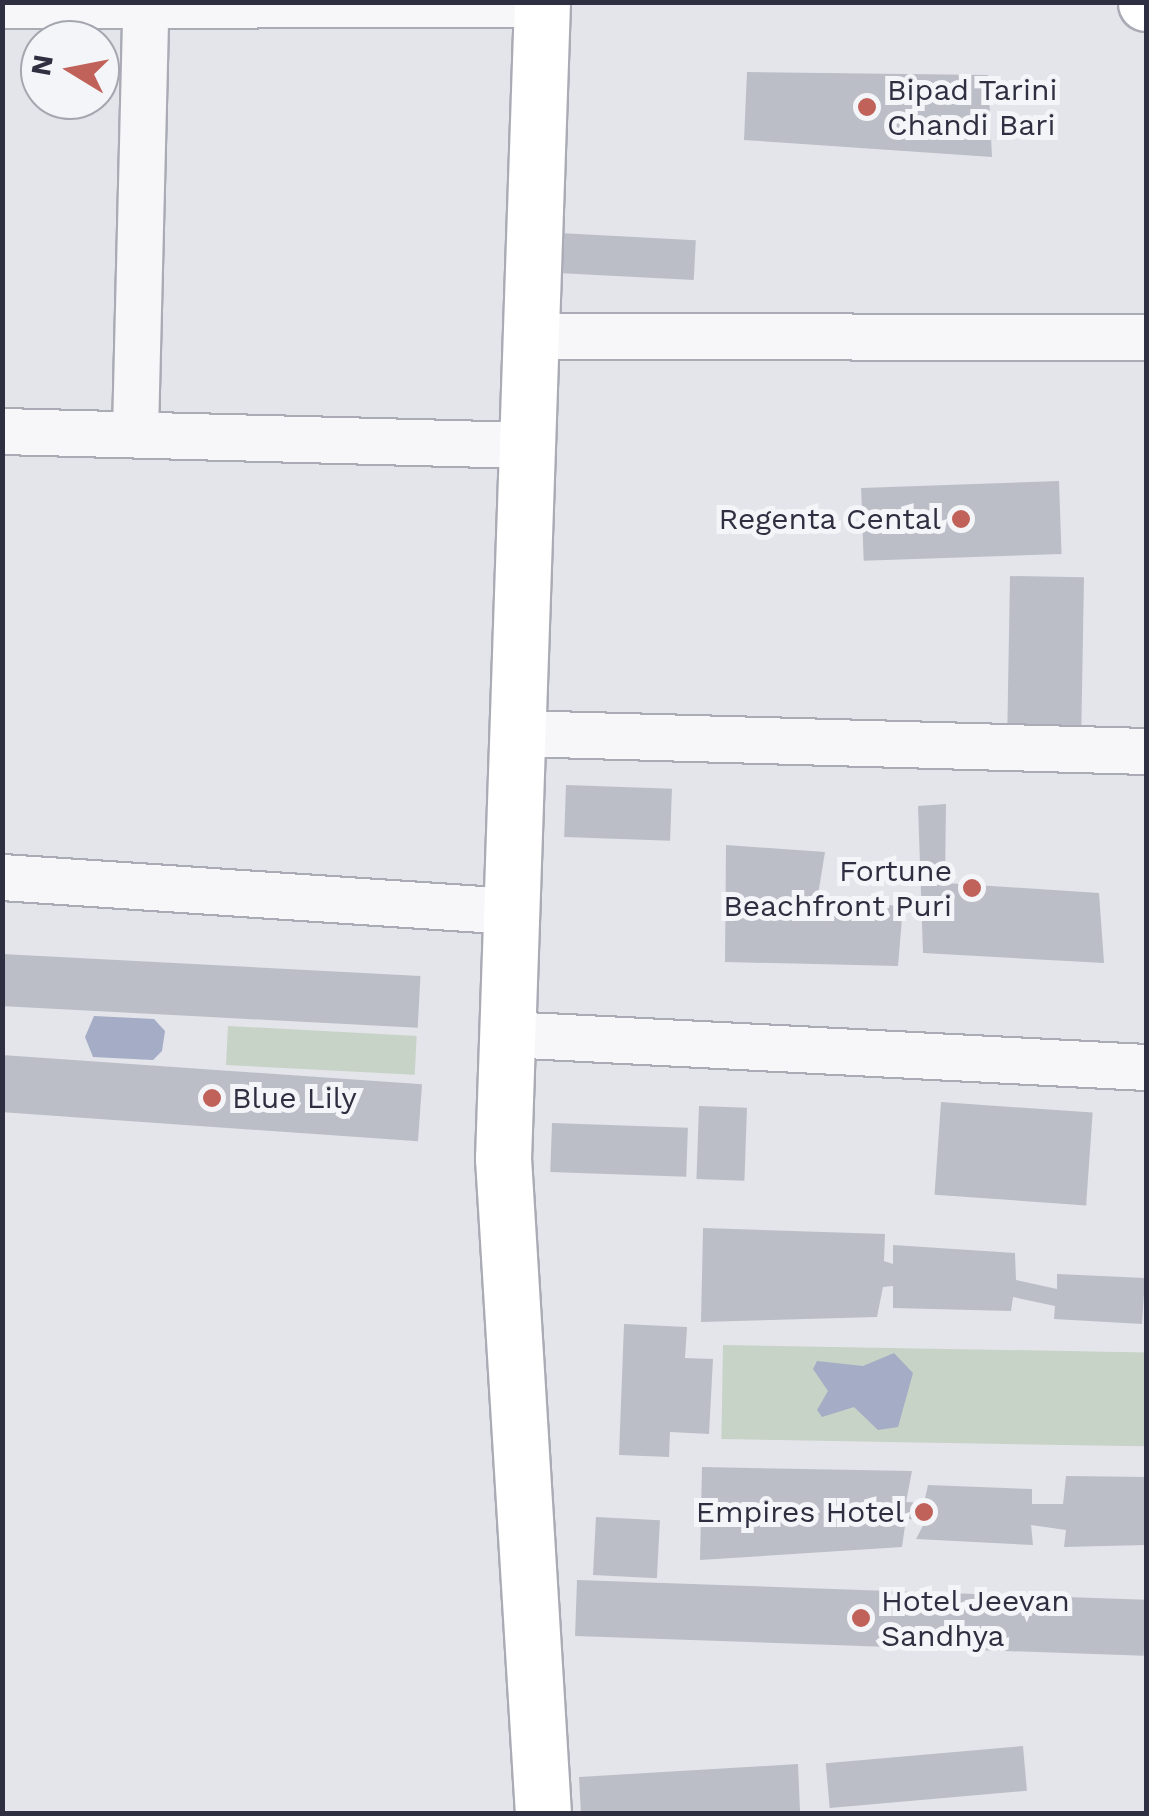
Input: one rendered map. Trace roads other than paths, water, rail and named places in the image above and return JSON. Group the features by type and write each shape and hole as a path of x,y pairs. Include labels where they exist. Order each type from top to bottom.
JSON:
{"main road":[{"path":"542,3 503,1158 542,1814"}],"street":[{"path":"2,5 145,8 542,3"},
{"path":"135,431 145,8"},
{"path":"530,336 1146,337"},
{"path":"2,431 135,431 527,444"},
{"path":"517,733 1146,751"},
{"path":"2,877 511,911"},
{"path":"507,1034 1146,1067"}],"water":[{"path":"94,1016 154,1019 165,1031 162,1051 153,1060 93,1057 85,1037"},
{"path":"894,1353 913,1373 898,1427 878,1430 854,1407 822,1417 817,1410 828,1391 813,1369 817,1361 863,1366"}],"place":[{"name":"Bipad Tarini Chandi Bari","path":"867,107"},
{"name":"Regenta Cental","path":"961,519"},
{"name":"Fortune Beachfront Puri","path":"972,888"},
{"name":"Blue Lily","path":"212,1098"},
{"name":"Empires Hotel","path":"924,1512"},
{"name":"Hotel Jeevan Sandhya","path":"861,1618"}]}
